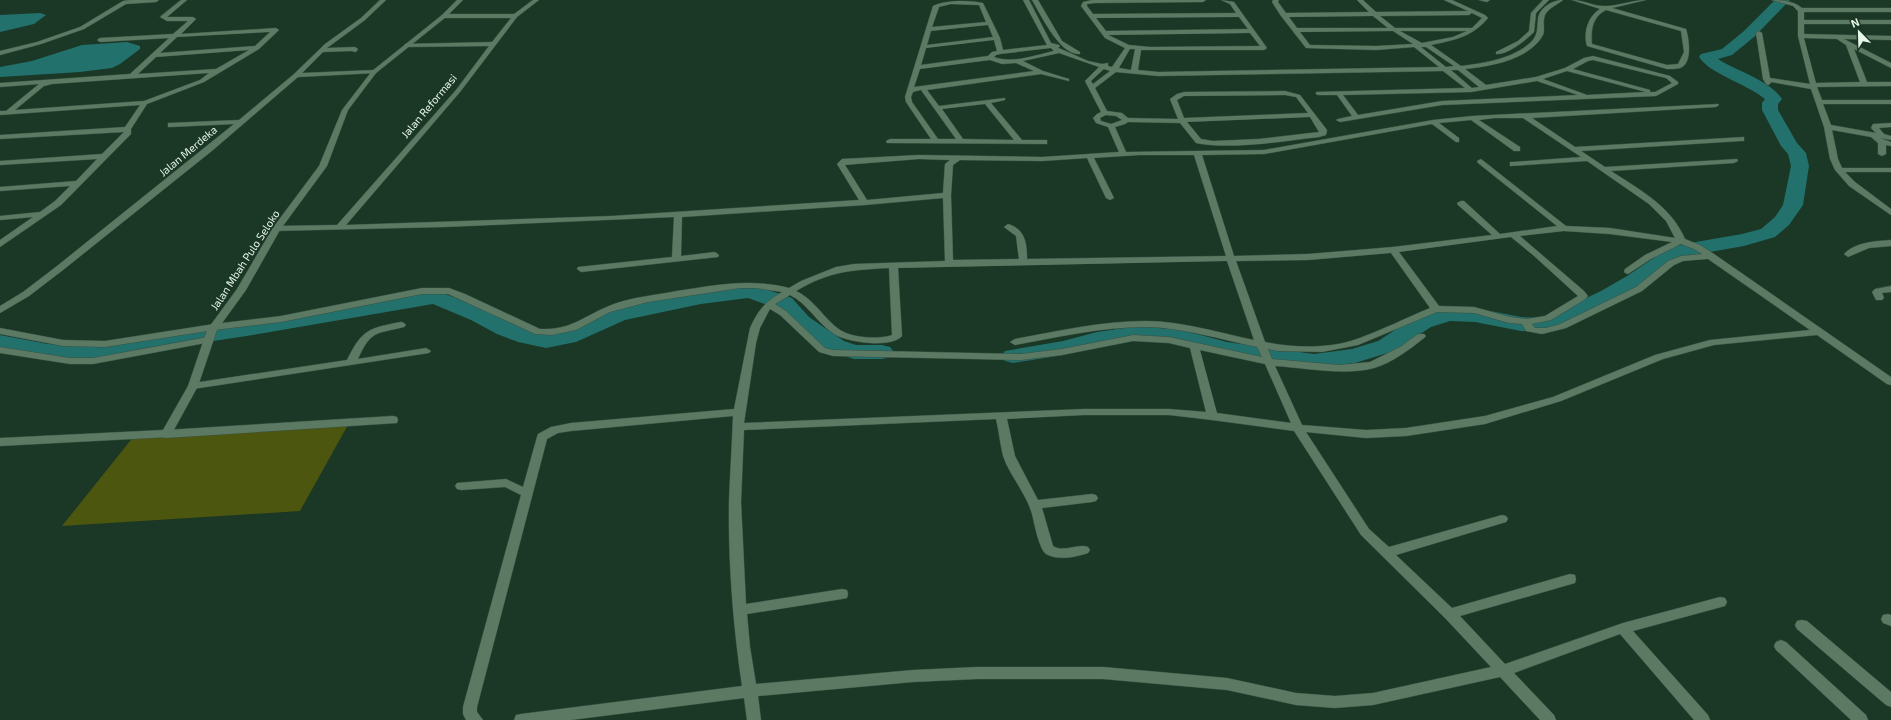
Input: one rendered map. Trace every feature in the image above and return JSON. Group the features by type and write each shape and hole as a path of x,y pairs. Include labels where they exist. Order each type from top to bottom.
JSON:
{"street":[{"path":"0,53 82,28 125,2 156,0"},
{"path":"132,76 193,19 163,18 184,0"},
{"name":"Jalan Merdeka","path":"0,310 26,294 210,148 323,50 363,19 382,0"},
{"name":"Jalan Mbah Pulo Seloko","path":"166,434 194,386 211,334 241,290 276,229 323,166 345,110 374,72 444,16 460,0"},
{"name":"Jalan Reformasi","path":"339,228 458,91 516,16 536,0"},
{"path":"1203,0 1089,1 1085,3 1084,6 1107,37 1128,47 1138,48 1162,40 1252,31"},
{"path":"1224,0 1232,3 1269,56"},
{"path":"1276,0 1275,2 1283,15 1314,54"},
{"path":"1360,0 1373,14 1393,30 1417,45 1443,69 1470,90 1486,100"},
{"path":"1308,47 1426,46 1460,36 1476,29 1485,18 1447,0"},
{"path":"1482,0 1487,0"},
{"path":"1066,47 1047,21 1036,1 1026,1 1052,47 1059,51 1116,68 1134,69 1158,74 1453,64 1488,57 1507,50 1520,42 1532,31 1531,15 1539,5 1546,0"},
{"path":"1301,70 1443,69 1460,68 1501,60 1533,45 1541,32 1541,17 1548,7 1564,1 1606,10 1684,30 1687,52 1680,66 1667,67 1588,44 1590,21 1595,14 1606,10 1643,0"},
{"path":"1775,0 1787,2 1797,6 1800,10 1801,34 1814,86 1821,103 1831,145 1839,170 1852,184 1891,213"},
{"path":"936,141 909,102 908,92 910,90 936,6 942,4 979,3 983,6 997,38 1000,52"},
{"path":"1800,10 1891,10"},
{"path":"1810,10 1810,22"},
{"path":"1283,15 1477,13"},
{"path":"1092,16 1241,15"},
{"path":"444,16 516,16"},
{"path":"1036,21 1047,21"},
{"path":"1801,22 1891,22"},
{"path":"929,29 990,23"},
{"path":"1295,30 1476,29"},
{"path":"0,113 146,103 202,81 257,48 276,30 100,40"},
{"path":"1801,34 1876,31"},
{"path":"1104,33 1162,40 1264,48"},
{"path":"1759,33 1767,81 1814,86 1891,84"},
{"path":"1801,34 1836,37 1888,38 1891,41"},
{"path":"1836,37 1891,66"},
{"path":"923,47 997,38"},
{"path":"407,45 495,44"},
{"path":"1849,44 1864,84"},
{"path":"1426,46 1460,68 1485,88"},
{"path":"916,68 990,58 1002,62 1020,60 1059,51 1066,47"},
{"path":"990,58 994,53 1000,52 1066,47 1105,65"},
{"path":"1091,88 1116,68 1128,47"},
{"path":"155,55 257,48"},
{"path":"1134,69 1138,48"},
{"path":"323,50 355,50 354,51"},
{"path":"1013,51 1020,60 1041,72 1067,80"},
{"path":"1318,93 1470,90 1536,79 1567,69 1586,59 1593,58 1668,78 1676,83 1656,94 1486,100 1428,105 1340,120"},
{"path":"1105,65 1088,81 1105,113"},
{"path":"1567,69 1656,94"},
{"path":"0,85 217,71"},
{"path":"296,75 374,72"},
{"path":"910,90 1041,72"},
{"path":"1536,79 1591,97"},
{"path":"0,118 42,84 51,82"},
{"path":"923,88 961,141"},
{"path":"1338,92 1356,117"},
{"path":"1285,93 1298,96 1323,130 1323,133 1318,135 1259,141 1213,143 1199,141 1181,118 1173,99 1179,95 1285,93"},
{"path":"0,108 161,97"},
{"path":"937,108 1004,99"},
{"path":"986,101 1020,142"},
{"path":"1821,103 1884,105 1891,102"},
{"path":"0,244 40,214 58,203 128,132 127,129 146,103"},
{"path":"865,203 841,164 845,161 919,157 1042,159 1123,154 1245,152 1276,150 1434,122 1472,118 1716,105"},
{"path":"1124,118 1123,123 1111,126 1098,122 1096,118 1105,113 1124,118 1192,119 1312,115"},
{"path":"1524,116 1638,191 1663,211 1677,232 1681,241"},
{"path":"1472,118 1517,149"},
{"path":"171,125 240,122"},
{"path":"1434,122 1456,140"},
{"path":"1882,154 1880,138 1875,128 1876,126 1891,125"},
{"path":"1111,126 1123,154"},
{"path":"0,137 127,129"},
{"path":"1828,129 1880,138 1891,138"},
{"path":"1575,149 1741,138"},
{"path":"1880,138 1891,144"},
{"path":"890,140 1044,142"},
{"path":"1198,152 1230,259 1265,353 1298,428 1350,511 1365,532 1450,614 1504,670 1549,720"},
{"path":"0,164 105,156"},
{"path":"1090,157 1110,198"},
{"path":"949,263 947,195 949,164 958,158"},
{"path":"1513,164 1588,158"},
{"path":"1481,161 1564,228"},
{"path":"1604,169 1734,161"},
{"path":"1839,170 1891,170"},
{"path":"0,189 77,183"},
{"path":"276,229 527,222 865,203 947,195"},
{"path":"1461,203 1499,237"},
{"path":"0,218 40,214"},
{"path":"676,260 678,214"},
{"path":"1008,227 1018,231 1020,235 1023,262"},
{"path":"754,720 749,691 740,610 735,502 739,412 755,328 770,303 804,282 836,270 854,266 949,263 1308,257 1393,250 1564,228 1610,231 1681,241 1698,247 1891,382"},
{"path":"770,303 783,313 822,350 833,353 1021,357 1062,352 1133,338 1168,340 1194,346 1265,353 1297,349 1322,349 1358,342 1436,309 1474,310 1527,324 1548,318 1583,296 1552,267 1513,235"},
{"path":"1628,271 1648,256 1681,241"},
{"path":"1848,254 1855,249 1866,245 1891,243"},
{"path":"1393,250 1436,309"},
{"path":"581,268 676,260 715,255"},
{"path":"1527,324 1533,330 1544,331 1563,326 1639,289 1671,263 1681,259 1710,256"},
{"path":"0,350 70,361 93,361 281,318 401,295 438,290 449,290 538,332 549,333 560,332 579,326 617,307 701,290 745,284 758,285 801,297 840,334 876,340 890,340 897,336 893,265"},
{"path":"1878,298 1878,291 1891,289"},
{"path":"1016,342 1087,329 1146,324 1175,327 1265,353 1339,368 1372,365 1403,349 1421,336"},
{"path":"351,363 366,335 379,329 401,325"},
{"path":"0,332 63,344 90,344 211,334"},
{"path":"739,427 1001,415 1138,412 1212,416 1298,428 1366,434 1406,432 1485,420 1557,399 1660,357 1713,342 1819,332"},
{"path":"1194,346 1212,416"},
{"path":"194,386 426,351"},
{"path":"476,720 470,714 470,707 528,492 539,442 542,437 547,433 571,428 739,412"},
{"path":"1001,415 1012,465 1035,505 1050,551 1058,553 1084,550"},
{"path":"0,442 166,434 393,420"},
{"path":"460,486 506,483 511,484 517,490 528,492"},
{"path":"1035,505 1092,498"},
{"path":"1386,553 1502,519"},
{"path":"1450,614 1570,579"},
{"path":"740,610 842,594"},
{"path":"521,720 749,691 913,676 1018,672 1082,672 1227,684 1296,699 1335,702 1373,699 1504,670 1623,628 1720,602"},
{"path":"1802,625 1891,701"},
{"path":"1623,628 1703,720"},
{"path":"1781,646 1860,720"}],"green space":[{"path":"349,423 300,511 62,526 134,436"}],"water":[{"path":"40,13 46,15 34,24 0,32 0,15"},
{"path":"127,42 140,46 140,49 112,68 80,72 0,77 0,67 32,61 82,45"}],"waterway":[{"path":"1013,356 1064,348 1097,339 1138,333 1182,337 1226,349 1314,361 1355,356 1386,346 1423,322 1449,314 1475,315 1521,324 1547,325 1563,319 1609,296 1635,281 1674,253 1744,240 1768,233 1782,221 1793,205 1800,166 1797,153 1790,146 1770,110 1770,103 1774,99 1750,82 1714,63 1706,57 1727,52 1749,34 1783,0"},
{"path":"0,342 48,351 89,353 253,328 435,297 479,315 505,329 526,337 546,341 568,337 618,315 701,297 750,291 784,303 801,322 836,346 854,352 882,352"}]}
